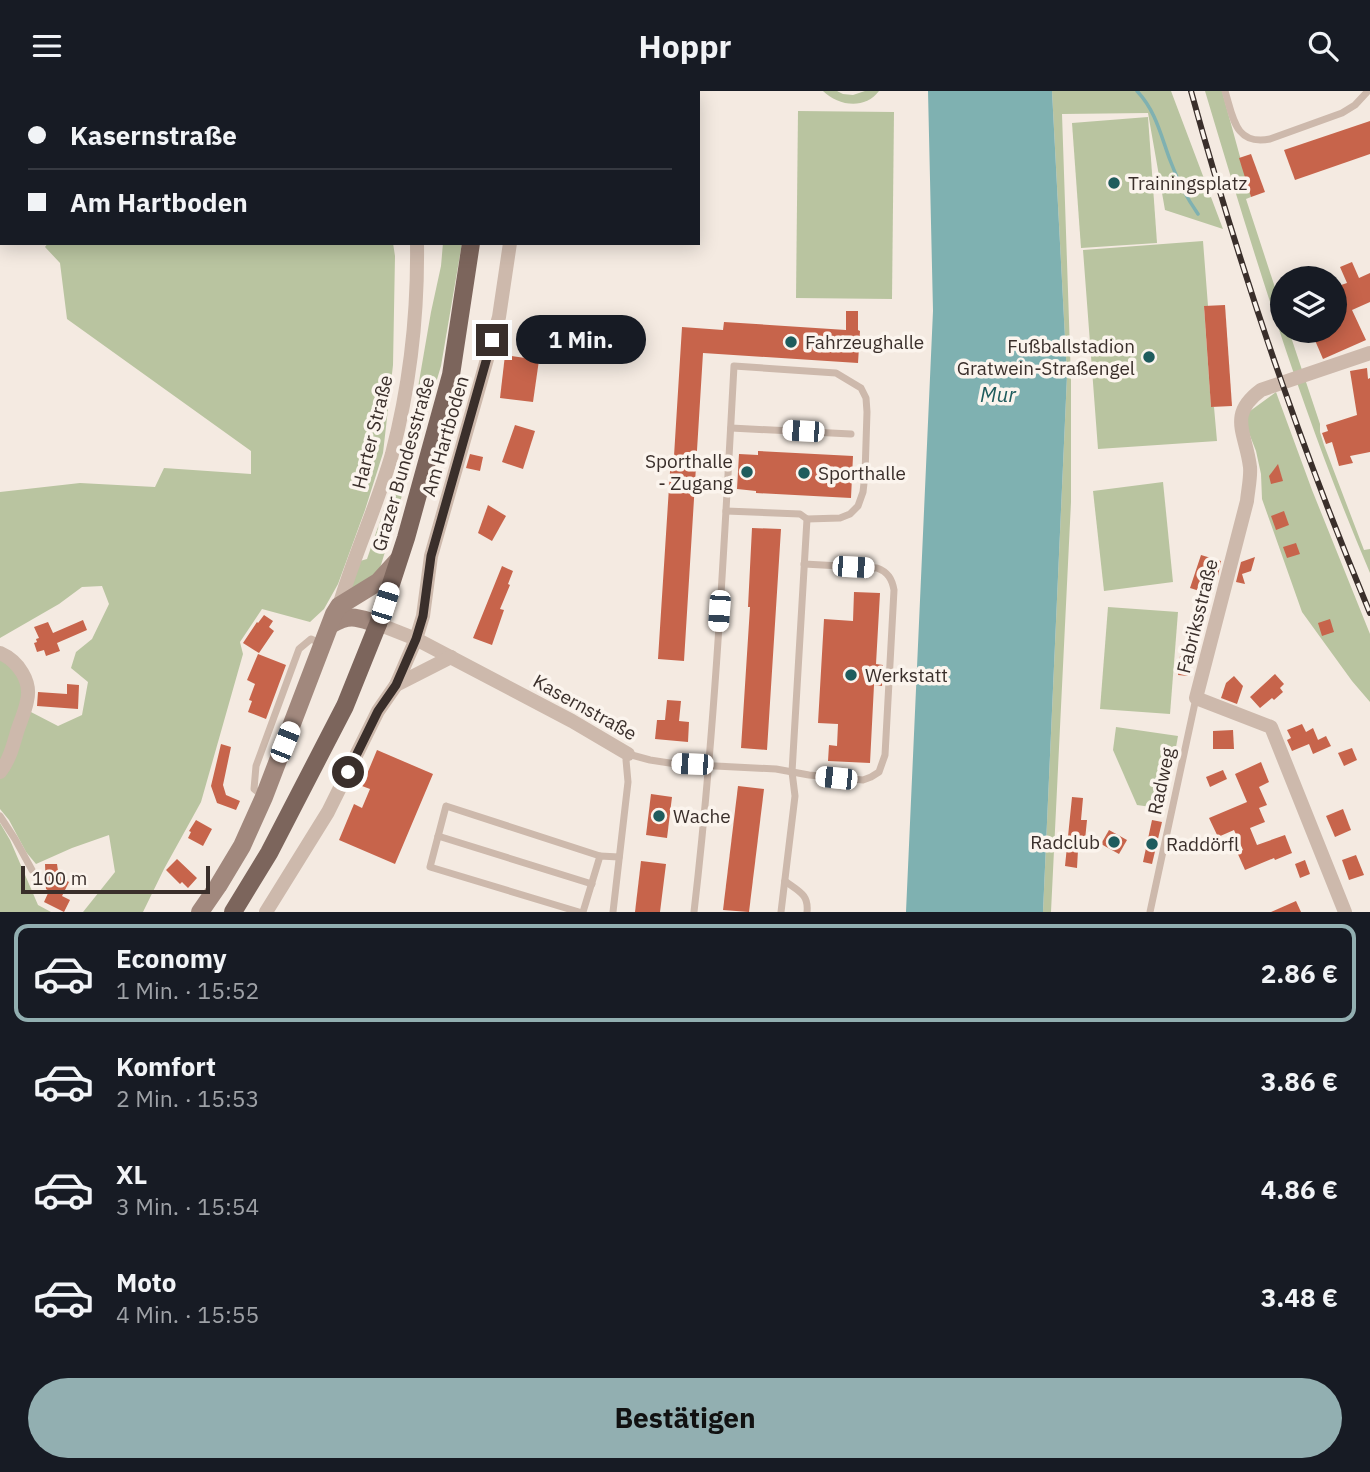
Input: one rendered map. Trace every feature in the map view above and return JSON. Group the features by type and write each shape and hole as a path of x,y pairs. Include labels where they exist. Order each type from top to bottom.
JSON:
{"main road":[{"name":"Grazer Bundesstraße","path":"233,912 269,853 345,706 378,624 451,375 471,245"}],"street":[{"name":"Harter Straße","path":"200,912 238,852 264,797 334,614 346,599 391,455 408,381 416,317 417,245"},
{"name":"Am Hartboden","path":"416,639 423,616 431,556 499,317 510,245"},
{"name":"Fabriksstraße","path":"1345,912 1271,727 1196,698 1247,501 1251,468 1241,413 1249,399 1261,390 1370,353"},
{"path":"346,599 378,582 398,560"},
{"path":"346,599 368,600 374,607 378,624"},
{"path":"332,624 344,617 354,616 378,624"},
{"name":"Kasernstraße","path":"378,624 416,639 572,721 628,754"},
{"path":"266,912 328,812 378,711 396,685 416,639"},
{"path":"0,653 20,668 28,700 11,750 0,772"},
{"path":"396,685 450,657"}],"lane":[{"path":"1224,91 1238,129 1248,139 1260,141 1342,113 1355,105 1368,91"},
{"path":"694,912 709,765 734,366 836,373 861,388 866,398 867,412 865,474 858,506 850,514 840,518 807,519 800,514 726,511"},
{"path":"731,428 851,434"},
{"path":"781,912 795,796 792,772 807,519"},
{"name":"Kasernstraße","path":"628,754 676,764 776,769 863,780 878,772 885,755 893,581 885,571 877,568 804,564"},
{"name":"Radweg","path":"1150,912 1196,698"},
{"path":"613,912 628,782 628,754"},
{"path":"600,856 581,912 429,867 446,806 600,856 619,857"},
{"path":"0,816 32,870"},
{"path":"438,836 592,884"},
{"path":"785,881 804,896 807,912"}],"green space":[{"path":"823,91 853,95 865,91 879,91 866,101 851,104 836,100"},
{"path":"1052,91 1171,91 1223,229 1165,210 1148,113 1062,114 1071,380 1071,502 1051,912 1043,912 1067,376"},
{"path":"1205,91 1222,91 1251,197 1246,199 1270,272 1270,301"},
{"path":"798,111 894,112 892,299 796,298"},
{"name":"Trainingsplatz","path":"1148,117 1157,243 1081,248 1072,123"},
{"name":"Fußballstadion Gratwein-Straßengel","path":"1203,241 1208,306 1204,307 1211,407 1214,407 1217,441 1098,449 1083,250"},
{"path":"393,245 395,256 393,365 383,453 338,584 324,609 310,622 262,609 240,642 243,654 201,802 143,912 83,912 115,872 109,835 36,864 0,809 0,778 29,711 58,726 82,715 88,682 71,668 76,652 92,639 109,604 102,586 82,587 59,604 0,638 0,492 80,483 155,487 164,468 251,474 251,451 67,319 60,263 45,247"},
{"path":"443,245 462,245 441,366 381,565 377,574 348,594 360,561 367,559 402,457 416,399"},
{"path":"1284,343 1293,343 1320,424 1324,445 1364,550 1370,549 1370,573 1323,455"},
{"path":"1276,392 1370,634 1370,702 1302,612 1262,499 1261,474 1247,428 1246,414"},
{"path":"1163,482 1173,582 1104,591 1093,491"},
{"path":"1108,607 1178,612 1170,714 1100,709"},
{"path":"0,656 5,658 25,688 0,767"},
{"path":"1116,727 1178,736 1165,809 1137,805 1113,750"},
{"path":"0,823 38,905 51,912 0,912"}],"water":[{"name":"Mur","path":"928,91 1052,91 1067,376 1043,912 906,912 933,311"}],"building":[{"path":"1370,121 1370,154 1295,180 1284,150"},
{"path":"1251,154 1265,192 1251,197 1239,158"},
{"path":"1352,262 1359,278 1370,273 1370,302 1352,310 1366,340 1323,359 1316,343 1347,343 1347,266 1342,266"},
{"path":"1225,305 1232,406 1211,407 1204,306"},
{"path":"846,311 858,311 858,363 703,353 684,661 658,659 682,327 723,330 724,322 846,330"},
{"path":"505,355 539,360 533,402 500,398"},
{"path":"1367,368 1368,379 1370,378 1370,452 1350,456 1353,463 1339,466 1332,442 1326,444 1322,433 1328,431 1326,425 1357,415 1350,371"},
{"path":"515,425 535,431 523,469 502,462"},
{"name":"Sporthalle","path":"758,451 853,456 851,498 756,493 737,489 739,454 758,455"},
{"path":"470,454 483,457 480,471 466,468"},
{"path":"1278,464 1283,481 1271,484 1269,476"},
{"path":"488,505 506,516 492,541 478,533"},
{"path":"1284,511 1289,525 1276,530 1271,516"},
{"path":"752,528 781,529 767,750 741,748"},
{"path":"1296,543 1300,554 1287,558 1283,547"},
{"path":"1201,555 1221,561 1218,576 1215,575 1209,594 1190,588"},
{"path":"1255,557 1251,571 1242,574 1245,584 1236,582 1241,562"},
{"path":"502,566 513,571 500,609 504,610 492,645 473,638"},
{"name":"Werkstatt","path":"854,592 880,593 876,664 883,665 882,686 874,685 870,763 828,761 829,745 837,746 838,724 818,723 824,619 853,621"},
{"path":"264,615 273,621 269,627 274,631 259,653 243,643"},
{"path":"1330,619 1334,632 1322,636 1318,623"},
{"path":"83,620 87,630 57,643 60,651 46,656 44,650 37,652 34,643 39,638 34,627 48,622 53,633"},
{"path":"258,654 286,665 266,719 248,712 255,684 247,680"},
{"path":"1180,656 1190,657 1188,676 1178,675"},
{"path":"1275,674 1284,684 1280,688 1283,692 1260,708 1250,697"},
{"path":"1234,676 1243,686 1237,704 1221,698 1226,683"},
{"path":"67,684 79,685 78,709 37,706 38,692 67,694"},
{"path":"667,700 681,701 679,721 689,722 688,742 655,739 657,720 665,720"},
{"path":"1302,724 1306,732 1313,728 1318,740 1326,736 1331,746 1313,754 1309,744 1292,751 1287,740 1291,738 1287,730"},
{"path":"1233,730 1234,749 1213,749 1213,731"},
{"path":"221,744 231,747 223,785 226,795 240,801 236,810 217,803 211,786"},
{"path":"1352,748 1357,760 1344,766 1338,753"},
{"path":"377,750 433,774 395,864 339,840 354,804 362,808 370,789 362,786"},
{"path":"1261,762 1269,782 1259,787 1267,805 1259,808 1265,822 1250,828 1257,845 1285,835 1292,853 1245,870 1237,852 1243,850 1234,830 1218,837 1209,818 1247,802 1235,774"},
{"path":"1223,770 1227,779 1210,787 1206,777"},
{"path":"738,786 764,789 749,912 723,910"},
{"name":"Wache","path":"651,794 672,797 667,838 646,835"},
{"path":"1072,797 1083,798 1081,820 1087,820 1084,850 1078,850 1077,868 1065,866"},
{"path":"1343,809 1351,830 1335,837 1326,816"},
{"path":"196,820 212,829 203,846 188,838"},
{"path":"1152,820 1162,822 1152,864 1143,862"},
{"name":"Radclub","path":"1109,830 1127,840 1119,854 1101,844"},
{"path":"1356,855 1364,875 1349,880 1342,860"},
{"path":"177,859 197,878 188,888 166,870"},
{"path":"1305,860 1310,874 1300,878 1295,864"},
{"path":"641,861 666,864 660,912 635,912"},
{"path":"45,864 57,864 61,878 69,882 62,896 70,900 64,912 44,902 49,891 46,889"},
{"path":"1296,901 1301,912 1271,912"}],"waterway":[{"path":"1137,91 1153,115 1176,174 1198,214"}],"railway":[{"path":"1191,91 1272,355 1319,485 1370,613"}],"place":[{"name":"Trainingsplatz","path":"1114,183"},
{"name":"Fahrzeughalle","path":"791,342"},
{"name":"Fußballstadion Gratwein-Straßengel","path":"1149,357"},
{"name":"Sporthalle - Zugang","path":"747,472"},
{"name":"Sporthalle","path":"804,473"},
{"name":"Werkstatt","path":"851,675"},
{"name":"Wache","path":"659,816"},
{"name":"Radclub","path":"1114,842"},
{"name":"Raddörfl","path":"1152,844"}],"route":[{"path":"348,772 378,711 396,685 416,639 423,616 431,556 492,340"}]}
